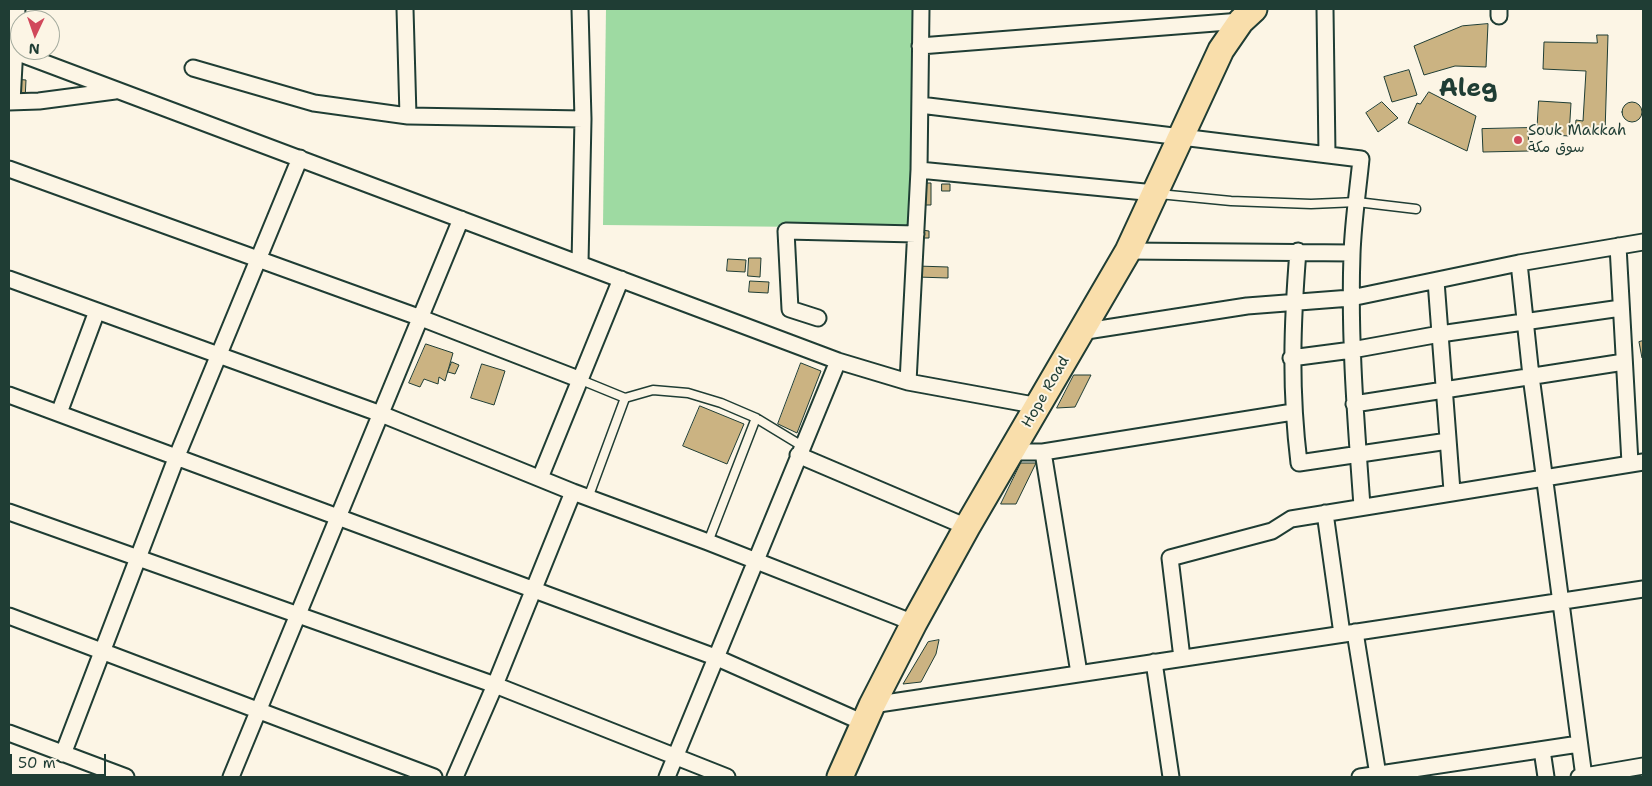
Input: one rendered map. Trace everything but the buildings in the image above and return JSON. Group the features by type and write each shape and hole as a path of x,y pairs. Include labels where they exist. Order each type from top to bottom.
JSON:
{"highway":[{"name":"Hope Road","path":"840,777 868,714 914,623 1010,452 1039,406 1128,250 1183,136 1221,50 1248,15"}],"street":[{"path":"405,9 408,116"},
{"path":"580,9 583,119 580,263"},
{"path":"908,382 919,170 921,9"},
{"path":"1325,9 1327,154"},
{"path":"920,46 1248,15"},
{"path":"13,60 10,102 39,101 119,91"},
{"path":"38,60 838,361 908,382 1039,406"},
{"path":"193,68 314,103 408,116 583,119"},
{"path":"920,105 1361,159 1352,253 1352,350 1362,506"},
{"path":"63,754 177,456 300,158"},
{"path":"9,169 420,318 581,380"},
{"path":"919,170 1155,193"},
{"path":"231,777 461,219"},
{"path":"818,318 790,309 786,231 916,234"},
{"path":"1080,332 1247,306 1294,304 1352,298 1519,264 1643,242"},
{"path":"1182,658 1170,558 1272,531 1291,519 1636,462 1624,362 1618,246"},
{"path":"1128,250 1352,253"},
{"path":"1298,251 1291,358 1293,412 1299,463 1448,441"},
{"path":"1519,264 1531,376 1584,777"},
{"path":"9,279 381,414 588,498 708,542 914,623"},
{"path":"540,478 621,279"},
{"path":"1436,281 1452,491"},
{"path":"1291,358 1352,350 1525,321 1621,308"},
{"path":"59,413 97,311"},
{"path":"667,777 677,756 714,657 838,361"},
{"path":"1354,404 1624,362"},
{"path":"9,395 868,714 1079,673 1643,589"},
{"path":"1010,452 1043,452 1293,412"},
{"path":"800,451 967,527"},
{"path":"1043,452 1079,673"},
{"path":"454,777 495,685 573,492"},
{"path":"9,512 139,556 495,685 727,777"},
{"path":"1325,513 1378,774"},
{"path":"9,616 434,777"},
{"path":"1154,662 1171,777"},
{"path":"9,734 126,777"},
{"path":"1360,777 1579,744"},
{"path":"1542,750 1546,777"},
{"path":"1579,777 1643,766"}],"lane":[{"path":"1155,193 1230,201 1311,204 1357,202 1416,209"},
{"path":"581,380 625,398 653,390 670,390 721,403 756,418 800,451"},
{"path":"588,498 625,398"},
{"path":"708,542 756,418"}],"green space":[{"path":"606,9 914,9 911,228 603,225"}],"place":[{"name":"Souk Makkah سوق مكة","path":"1518,140"}],"district":[{"name":"Aleg","path":"1468,89"}]}
